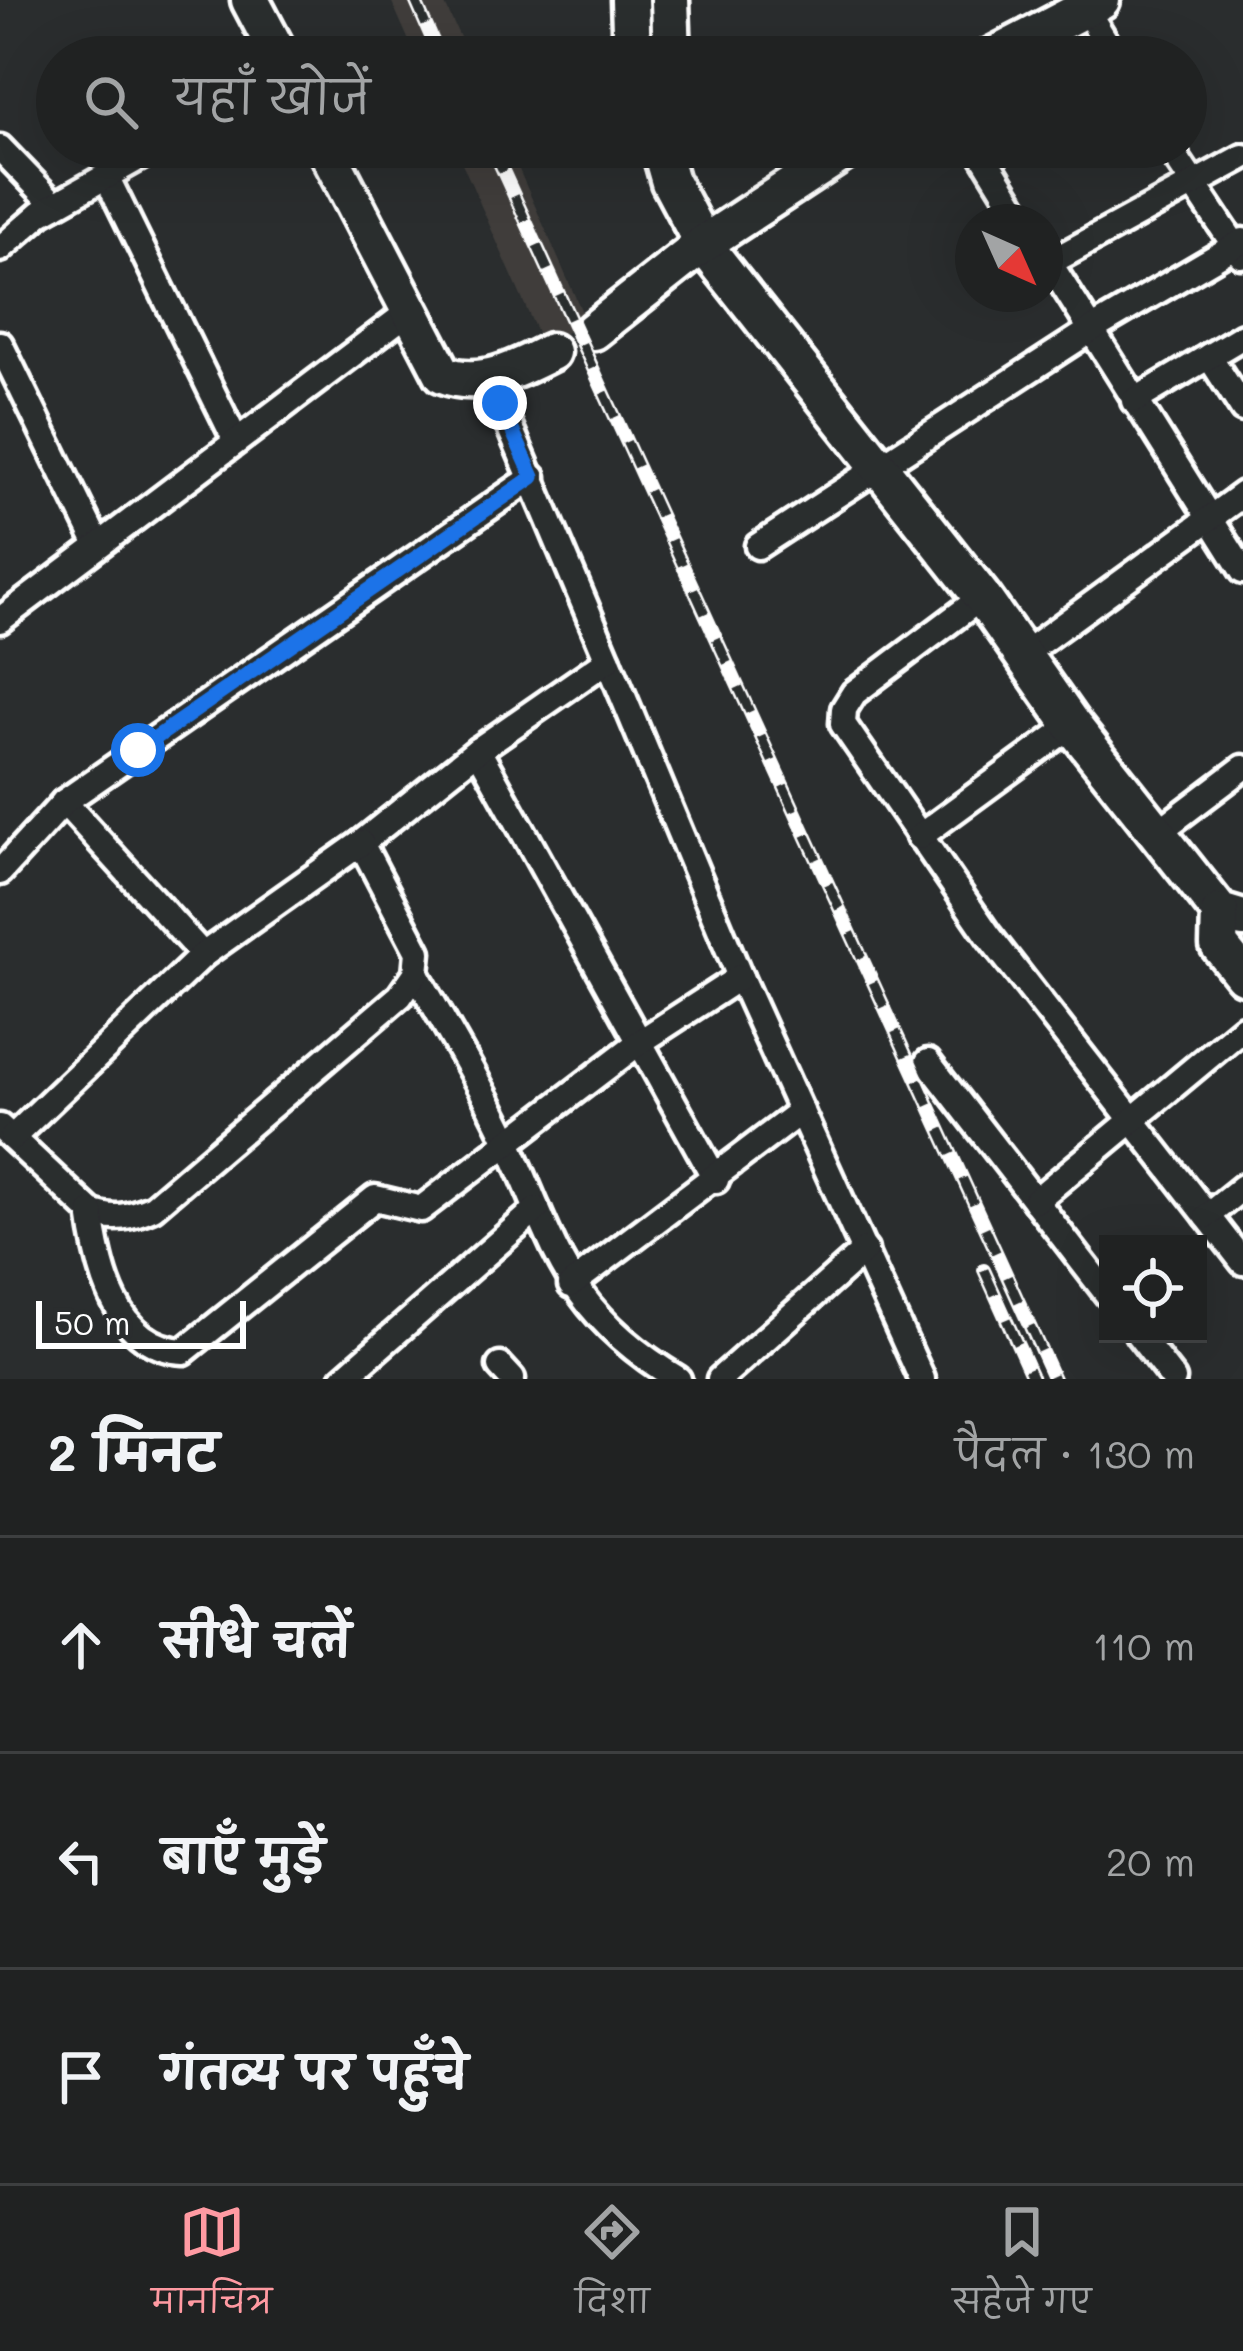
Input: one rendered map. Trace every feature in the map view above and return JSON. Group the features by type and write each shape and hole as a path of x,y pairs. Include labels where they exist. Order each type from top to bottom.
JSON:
{"street":[{"path":"250,0 269,36"},
{"path":"630,0 631,36"},
{"path":"670,0 671,36"},
{"path":"1032,36 1093,4 1106,36"},
{"path":"0,148 55,205"},
{"path":"1063,251 1243,158"},
{"path":"0,249 55,205 120,168"},
{"path":"335,168 407,313 443,374 462,382 488,378 551,352"},
{"path":"666,168 703,244 1025,653 1072,725 1157,833 1231,916 1219,945 1243,975"},
{"path":"592,332 703,244 819,168"},
{"path":"991,168 1013,204"},
{"path":"758,547 1090,329 1240,248 1183,168"},
{"path":"106,176 235,440"},
{"path":"1063,285 1243,571"},
{"path":"0,620 407,313"},
{"path":"1135,401 1243,336"},
{"path":"0,344 98,545"},
{"path":"1209,356 1243,409"},
{"path":"488,378 740,977 922,1379"},
{"path":"0,872 64,802 533,477"},
{"path":"1025,653 1243,494"},
{"path":"982,597 854,693 844,709 849,738 1243,1262"},
{"path":"416,973 385,1009 153,1207 109,1219 91,1212 6,1132 203,955 361,843 478,750 608,660"},
{"path":"919,837 1072,725"},
{"path":"478,750 716,1180"},
{"path":"1157,833 1243,768"},
{"path":"64,802 203,955"},
{"path":"361,843 418,952 416,973 509,1144 571,1286 638,1355 678,1379"},
{"path":"91,1212 98,1265 117,1307 151,1342 184,1351 375,1198 421,1209 637,1044 740,977"},
{"path":"1035,1201 1243,1028"},
{"path":"928,1063 1099,1283"},
{"path":"571,1286 801,1111"},
{"path":"1207,1216 1243,1187"},
{"path":"351,1376 537,1209"},
{"path":"720,1379 865,1250"},
{"path":"1145,1343 1173,1379"}],"shaded area":[{"path":"391,0 443,0 459,36 407,36"},
{"path":"464,168 518,168 586,321 543,346"}],"railway":[{"path":"415,0 431,36"},
{"path":"502,168 1054,1379"},
{"path":"984,1270 1033,1379"}],"route":[{"path":"138,750 533,477 500,403"}]}
